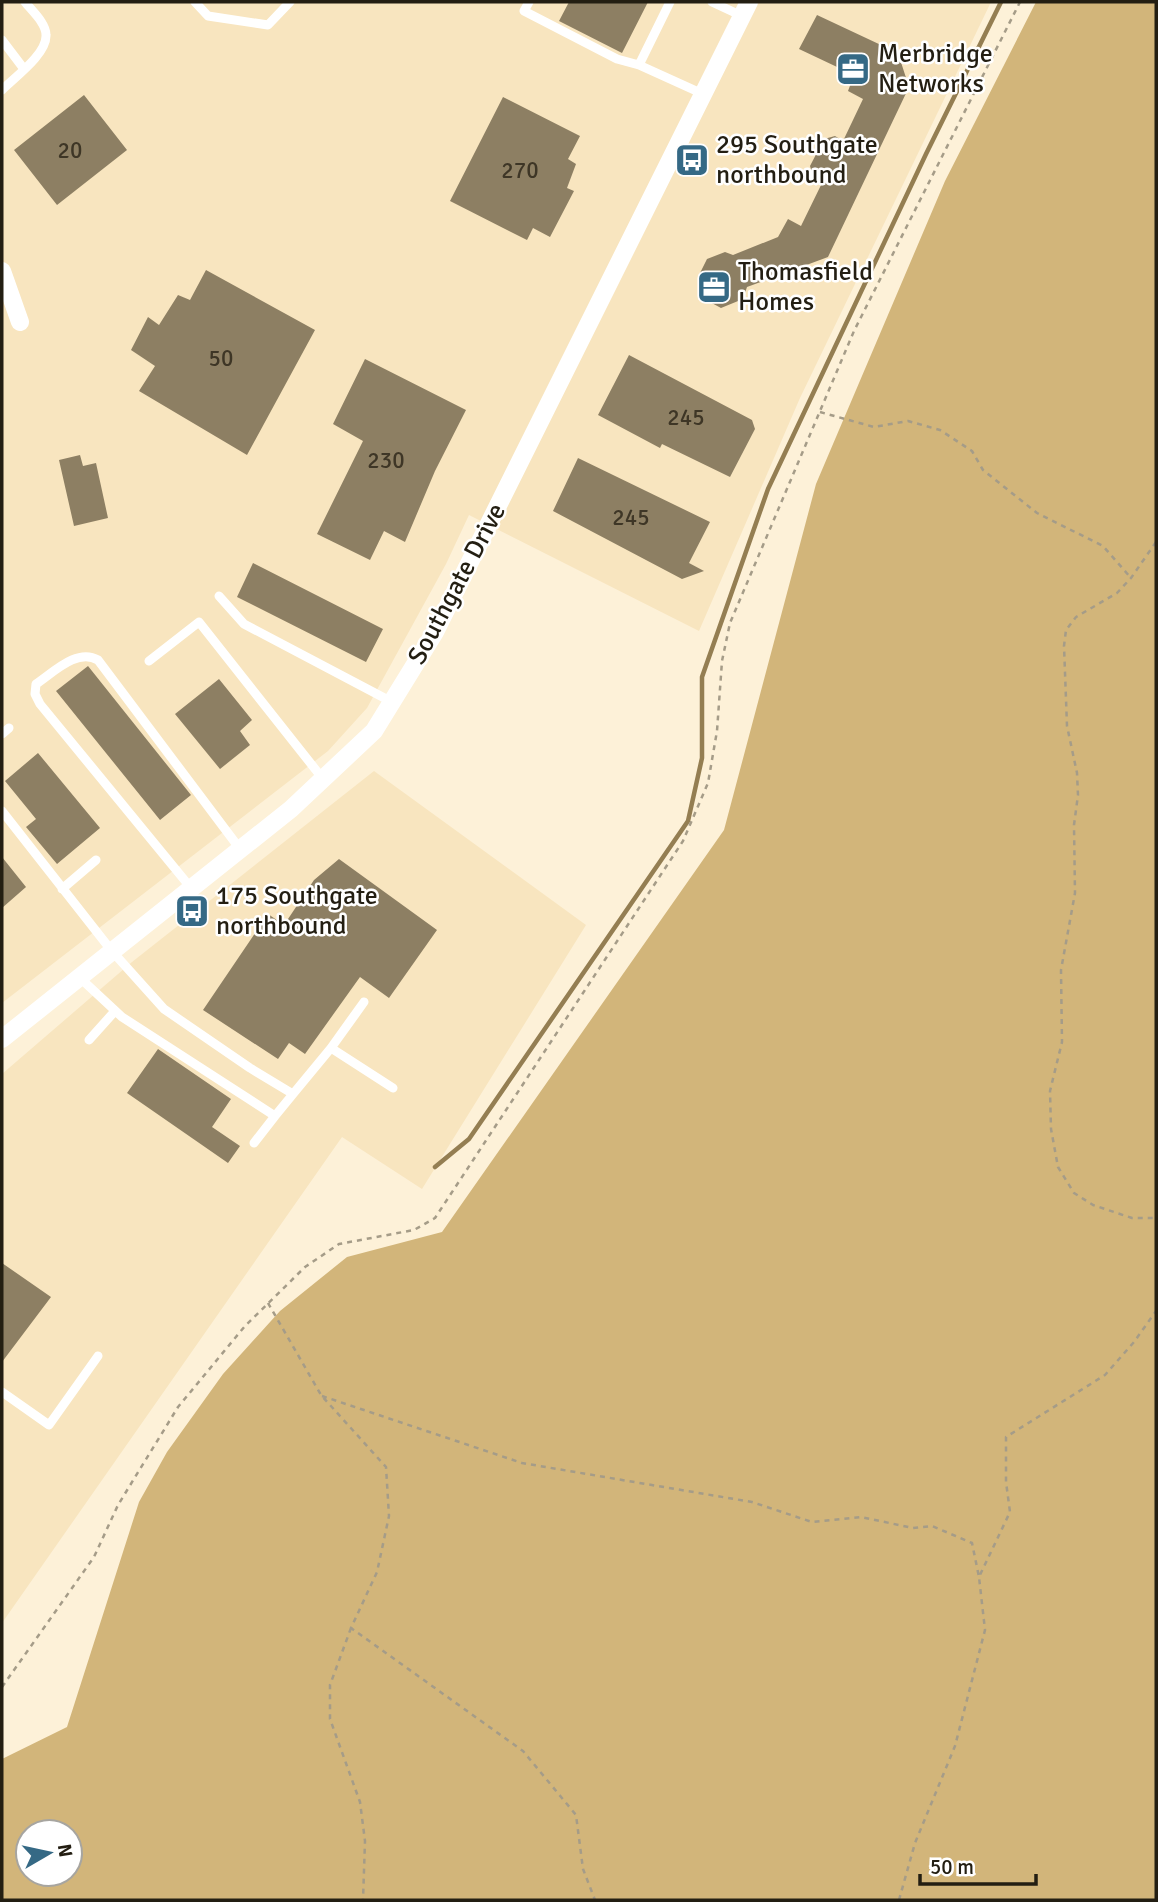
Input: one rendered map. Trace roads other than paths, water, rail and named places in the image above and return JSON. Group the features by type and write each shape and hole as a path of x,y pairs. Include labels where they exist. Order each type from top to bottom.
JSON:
{"street":[{"name":"Southgate Drive","path":"2,1039 290,809 374,731 435,632 746,9"},
{"path":"2,271 20,322"}],"lane":[{"path":"2,90 44,50 44,27 25,2"},
{"path":"195,2 208,16 268,25 290,2"},
{"path":"529,2 524,11 617,59 639,65 703,94"},
{"path":"639,65 670,2"},
{"path":"712,2 746,9"},
{"path":"2,40 24,69"},
{"path":"219,596 244,624 392,702"},
{"path":"149,660 199,622 323,779"},
{"path":"191,888 40,704 35,694 36,684 79,656 98,660 240,849"},
{"path":"2,811 111,950 164,1009 293,1094"},
{"path":"62,890 96,860"},
{"path":"79,977 115,1011 275,1116"},
{"path":"254,1143 331,1048 364,1002"},
{"path":"89,1040 115,1011"},
{"path":"331,1048 393,1088"},
{"path":"2,1392 49,1425 98,1356"}],"waterway":[{"path":"435,1167 469,1139 688,821 702,758 702,677 768,489 1001,2"}],"place":[{"name":"Merbridge Networks","path":"853,69"},
{"name":"295 Southgate northbound","path":"692,160"},
{"name":"Thomasfield Homes","path":"714,287"},
{"name":"175 Southgate northbound","path":"192,911"}]}
